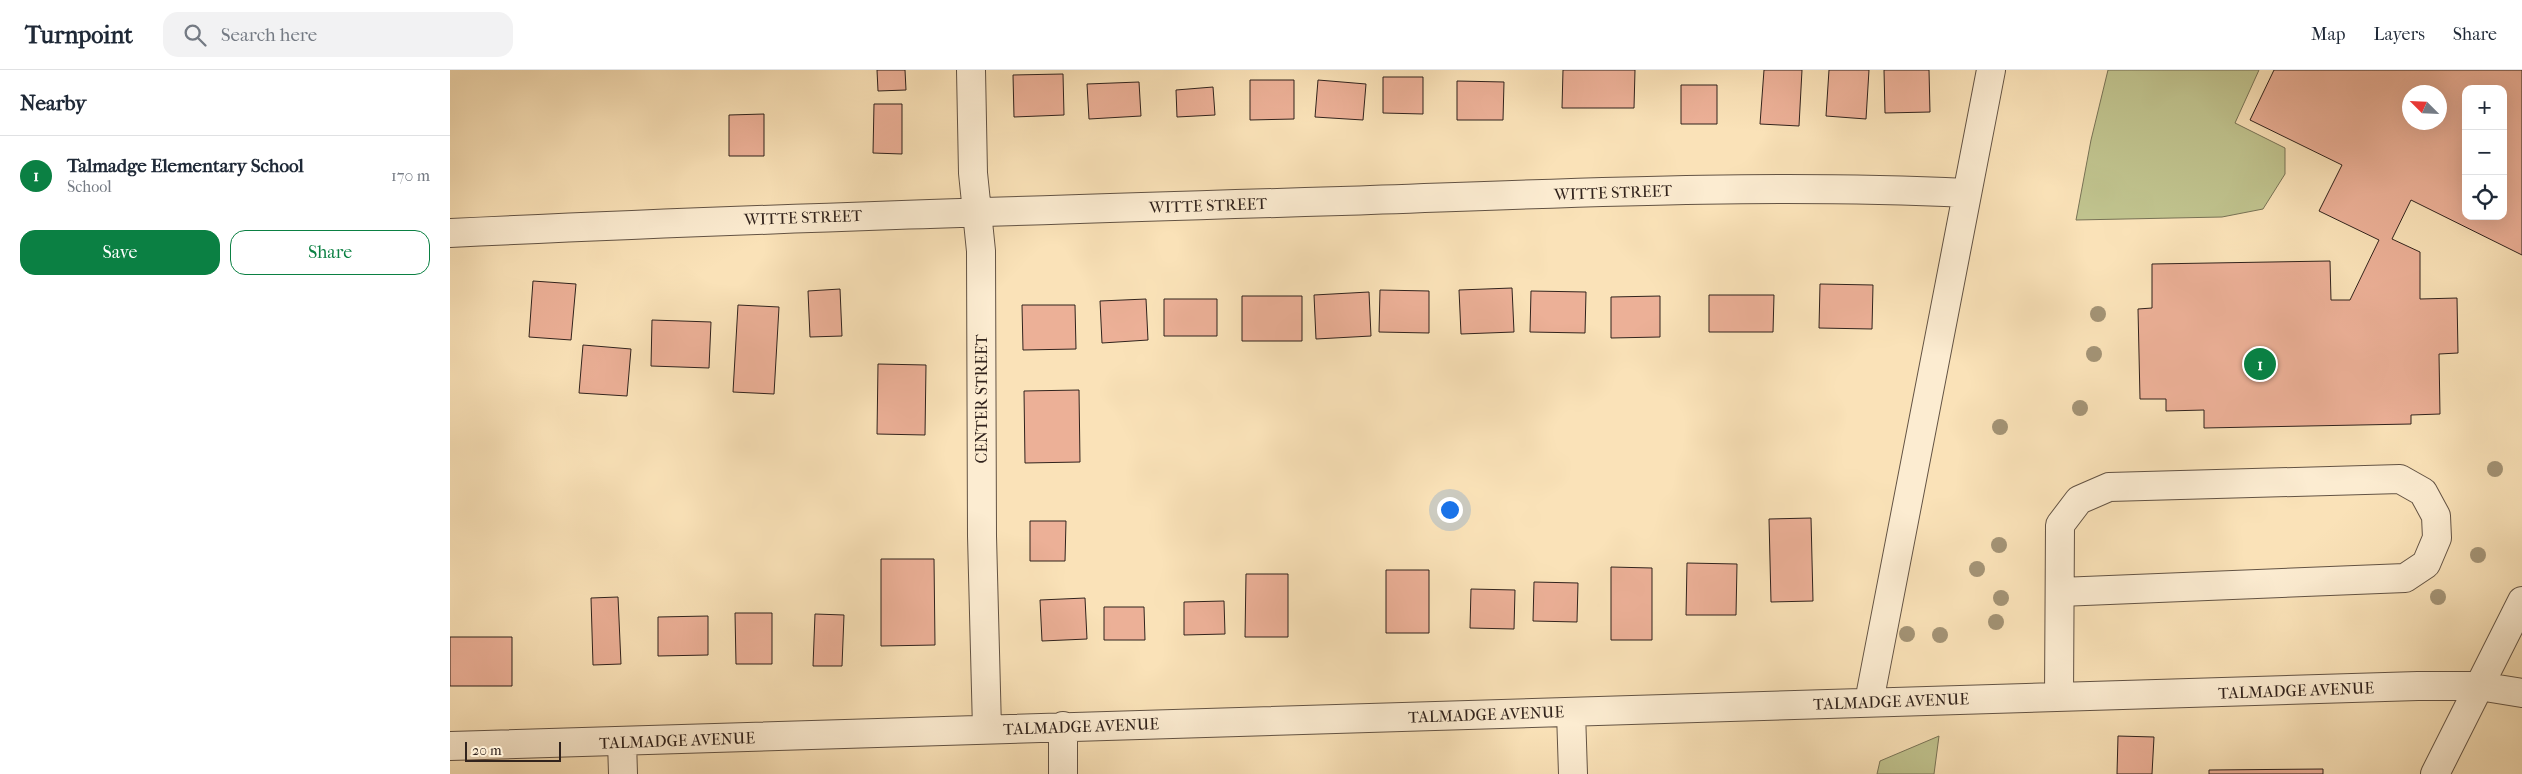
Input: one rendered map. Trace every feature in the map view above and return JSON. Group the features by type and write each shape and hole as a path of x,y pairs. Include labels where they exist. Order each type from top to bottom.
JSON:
{"street":[{"name":"CENTER STREET","path":"971,70 971,140 981,251 982,536 987,729"},
{"path":"1868,702 1991,70"},
{"name":"WITTE STREET","path":"450,233 709,221 1673,190 1864,189 1966,193"},
{"path":"2059,697 2060,524 2079,500 2109,487 2400,479 2423,492 2436,516 2437,538 2426,564 2404,578 2060,592"},
{"path":"2435,774 2522,601"},
{"name":"TALMADGE AVENUE","path":"450,746 1868,702 2479,686 2522,693"},
{"path":"1571,712 1572,774"},
{"path":"1063,726 1063,774"},
{"path":"622,741 623,774"}],"green space":[{"path":"2108,70 2259,70 2235,123 2285,148 2285,174 2263,209 2222,217 2076,220 2091,140"},
{"path":"1939,736 1934,774 1877,774 1880,761"}],"building":[{"path":"877,70 905,70 906,90 878,91"},
{"path":"1563,70 1635,70 1634,108 1562,108"},
{"path":"1764,70 1802,70 1799,126 1760,124"},
{"path":"1829,70 1869,70 1866,119 1826,116"},
{"path":"1884,70 1929,70 1930,112 1885,113"},
{"path":"2274,70 2522,70 2522,255 2411,200 2392,239 2420,252 2420,299 2457,298 2458,353 2439,354 2440,414 2411,415 2411,424 2204,428 2204,410 2166,411 2166,399 2140,399 2138,309 2152,308 2152,264 2330,261 2331,300 2350,300 2379,240 2319,211 2342,165 2250,120"},
{"path":"1063,74 1064,115 1014,117 1013,75"},
{"path":"1383,77 1423,77 1423,114 1383,113"},
{"path":"1250,80 1294,80 1294,119 1250,120"},
{"path":"1318,80 1366,84 1363,120 1315,117"},
{"path":"1457,81 1504,82 1503,120 1457,120"},
{"path":"1139,82 1141,116 1089,119 1087,84"},
{"path":"1681,85 1717,85 1717,124 1681,124"},
{"path":"1213,87 1215,115 1177,117 1176,90"},
{"path":"874,104 902,104 902,154 873,153"},
{"path":"764,114 764,156 729,156 729,115"},
{"path":"533,281 576,284 571,340 529,337"},
{"path":"1820,284 1873,285 1872,329 1819,328"},
{"path":"1512,288 1514,332 1461,334 1459,290"},
{"path":"840,289 842,336 810,337 808,291"},
{"path":"1380,290 1429,291 1429,333 1379,332"},
{"path":"1531,291 1586,292 1585,333 1530,332"},
{"path":"1369,292 1371,336 1316,339 1314,295"},
{"path":"1709,295 1774,295 1773,332 1709,332"},
{"path":"1242,296 1302,296 1302,341 1242,341"},
{"path":"1660,296 1660,337 1611,338 1611,297"},
{"path":"1146,299 1148,340 1102,343 1100,301"},
{"path":"1164,299 1217,299 1217,336 1164,336"},
{"path":"738,305 779,307 774,394 733,392"},
{"path":"1022,305 1075,305 1076,349 1023,350"},
{"path":"652,320 711,322 709,368 651,366"},
{"path":"583,345 631,349 627,396 579,393"},
{"path":"878,364 926,365 925,435 877,434"},
{"path":"1079,390 1080,462 1025,463 1024,391"},
{"path":"1811,518 1813,601 1771,602 1769,519"},
{"path":"1030,521 1066,521 1065,561 1030,561"},
{"path":"881,559 934,559 935,645 881,646"},
{"path":"1687,563 1737,564 1736,615 1686,615"},
{"path":"1611,567 1652,568 1652,640 1611,640"},
{"path":"1386,570 1429,570 1429,633 1386,633"},
{"path":"1246,574 1288,574 1288,637 1245,637"},
{"path":"1534,582 1578,583 1577,622 1533,621"},
{"path":"1471,589 1515,590 1514,629 1470,628"},
{"path":"618,597 621,664 593,665 591,598"},
{"path":"1085,598 1087,639 1042,641 1040,600"},
{"path":"1224,601 1225,634 1184,635 1184,602"},
{"path":"1104,607 1144,607 1145,640 1104,640"},
{"path":"735,613 772,613 772,664 736,664"},
{"path":"815,614 844,615 842,666 813,666"},
{"path":"708,616 708,655 658,656 658,617"},
{"path":"450,637 512,637 512,686 450,686"},
{"path":"2118,736 2154,737 2152,774 2117,774"},
{"path":"2323,769 2323,774 2209,774 2209,770"}],"place":[{"name":"Talmadge Elementary School","path":"2260,364"}]}
